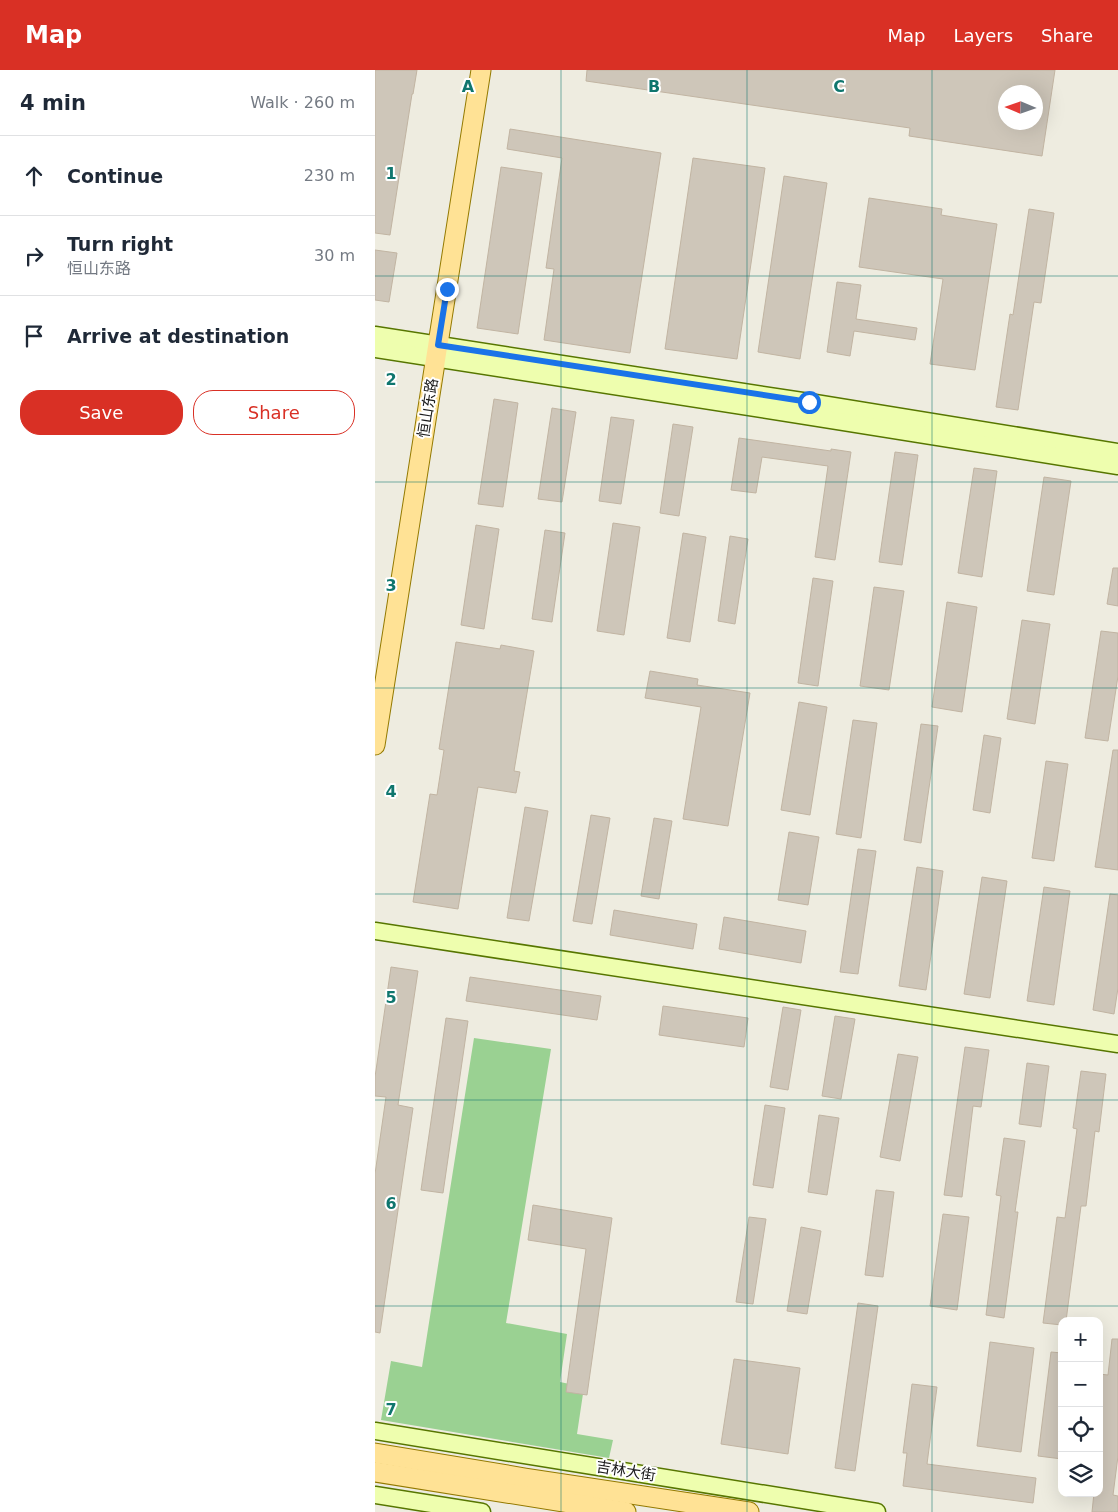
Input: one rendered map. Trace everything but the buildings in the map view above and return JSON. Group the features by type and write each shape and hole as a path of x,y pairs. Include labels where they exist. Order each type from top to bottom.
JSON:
{"main road":[{"name":"恒山东路","path":"375,745 433,351 471,70"},
{"name":"恒山东路","path":"375,689 481,70"},
{"name":"吉林大街","path":"375,1453 749,1512"},
{"path":"375,1472 626,1512"}],"street":[{"path":"375,334 433,351 815,417 1118,466"},
{"path":"375,349 433,351 809,402 1118,452"},
{"path":"375,931 1118,1044"},
{"name":"吉林大街","path":"375,1431 877,1512"},
{"path":"375,1495 482,1512"}],"green space":[{"path":"474,1038 551,1049 506,1323 567,1334 560,1382 584,1387 577,1434 613,1440 609,1458 381,1420 391,1361 422,1367"}],"route":[{"path":"447,289 438,345 809,402"}]}
